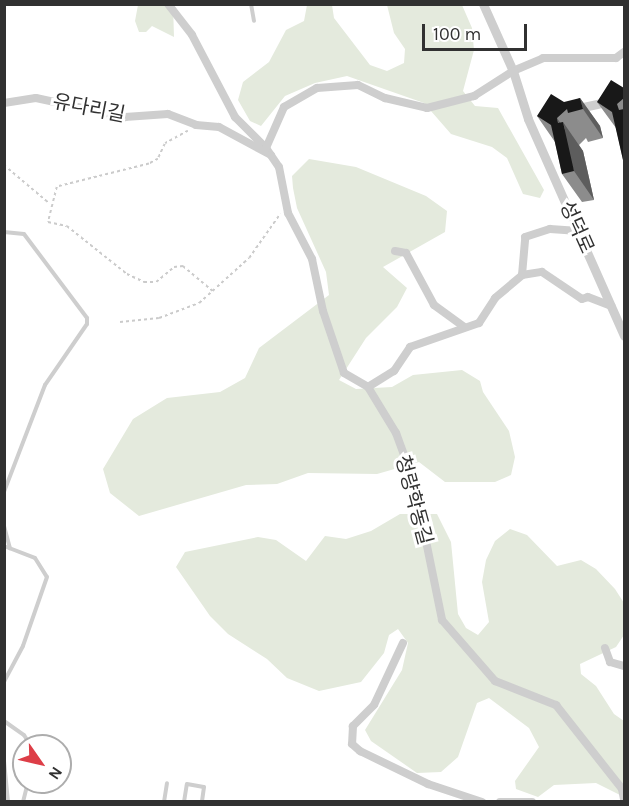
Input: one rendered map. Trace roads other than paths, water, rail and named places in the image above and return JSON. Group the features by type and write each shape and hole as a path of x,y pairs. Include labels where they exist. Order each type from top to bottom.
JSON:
{"street":[{"name":"청량학동길","path":"168,4 192,35 234,117 267,148 283,178 286,207 312,259 323,310 344,373 368,387 396,433 414,482 442,620 495,681 556,705 622,789 624,799"},
{"name":"성덕로","path":"483,4 513,71 528,119 624,336"},
{"path":"267,148 285,107 317,88 358,85 386,98 427,108 474,96 513,71 543,58 616,58 624,52"},
{"name":"유다리길","path":"4,103 36,98 125,117 168,114 196,125 219,127 272,156"},
{"path":"560,112 624,98"},
{"path":"528,119 538,116"},
{"path":"522,274 525,237 550,229 579,231"},
{"path":"395,251 406,253 434,305 464,327"},
{"path":"368,387 394,371 410,347 479,323 495,298 522,274 542,272 582,299 588,297 611,306"},
{"path":"403,643 374,705 353,726 352,744 360,751 428,784 482,801"},
{"path":"606,648 607,659 624,666"},
{"path":"500,801 532,801"}],"lane":[{"path":"251,4 254,21"},
{"path":"4,232 24,234 87,318 38,400 29,433 4,492"},
{"path":"4,526 10,549"},
{"path":"4,546 35,558 47,577 23,646 4,681"},
{"path":"4,722 18,734"},
{"path":"4,761 8,801"},
{"path":"164,801 167,783"},
{"path":"184,801 187,784 204,787 201,801"}]}
